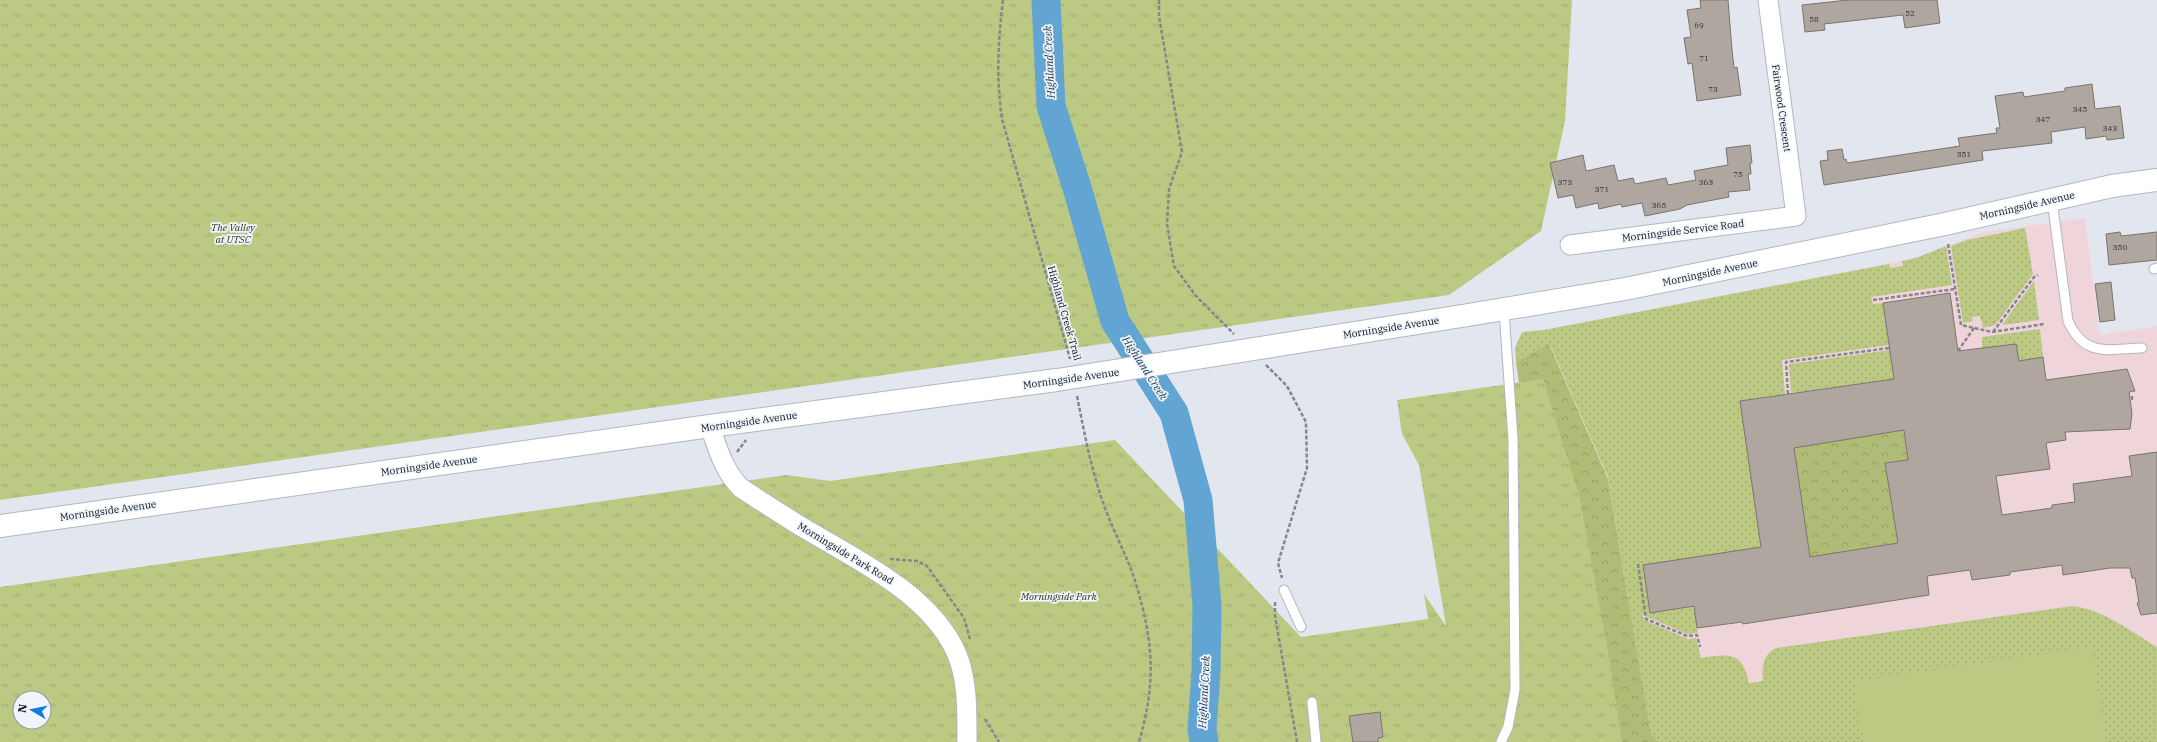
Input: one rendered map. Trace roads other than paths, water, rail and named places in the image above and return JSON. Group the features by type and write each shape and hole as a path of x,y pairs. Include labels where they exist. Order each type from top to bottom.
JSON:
{"main road":[{"name":"Morningside Avenue","path":"0,526 710,426 1504,311 1626,289 1945,224 2052,198 2112,186 2157,180"}],"street":[{"name":"Fairwood Crescent","path":"1768,0 1796,216"},
{"name":"Morningside Service Road","path":"1570,245 1796,216"},
{"name":"Morningside Park Road","path":"710,426 730,474 741,488 895,583 940,625 956,652 961,666 965,693 967,742"}],"lane":[{"path":"2052,198 2068,321 2073,331 2079,340 2089,347 2102,350 2142,348"},
{"path":"1501,742 1508,727 1513,710 1516,647 1513,439 1504,311"},
{"path":"1284,590 1301,627"},
{"path":"1312,702 1316,742"}],"waterway":[{"name":"Highland Creek","path":"1046,0 1051,106 1078,191 1115,321 1174,413 1198,500 1207,605 1206,671 1202,729 1204,742"}],"park label":[{"name":"The Valley at UTSC","path":"233,232"},
{"name":"Morningside Park","path":"1059,596"}]}
